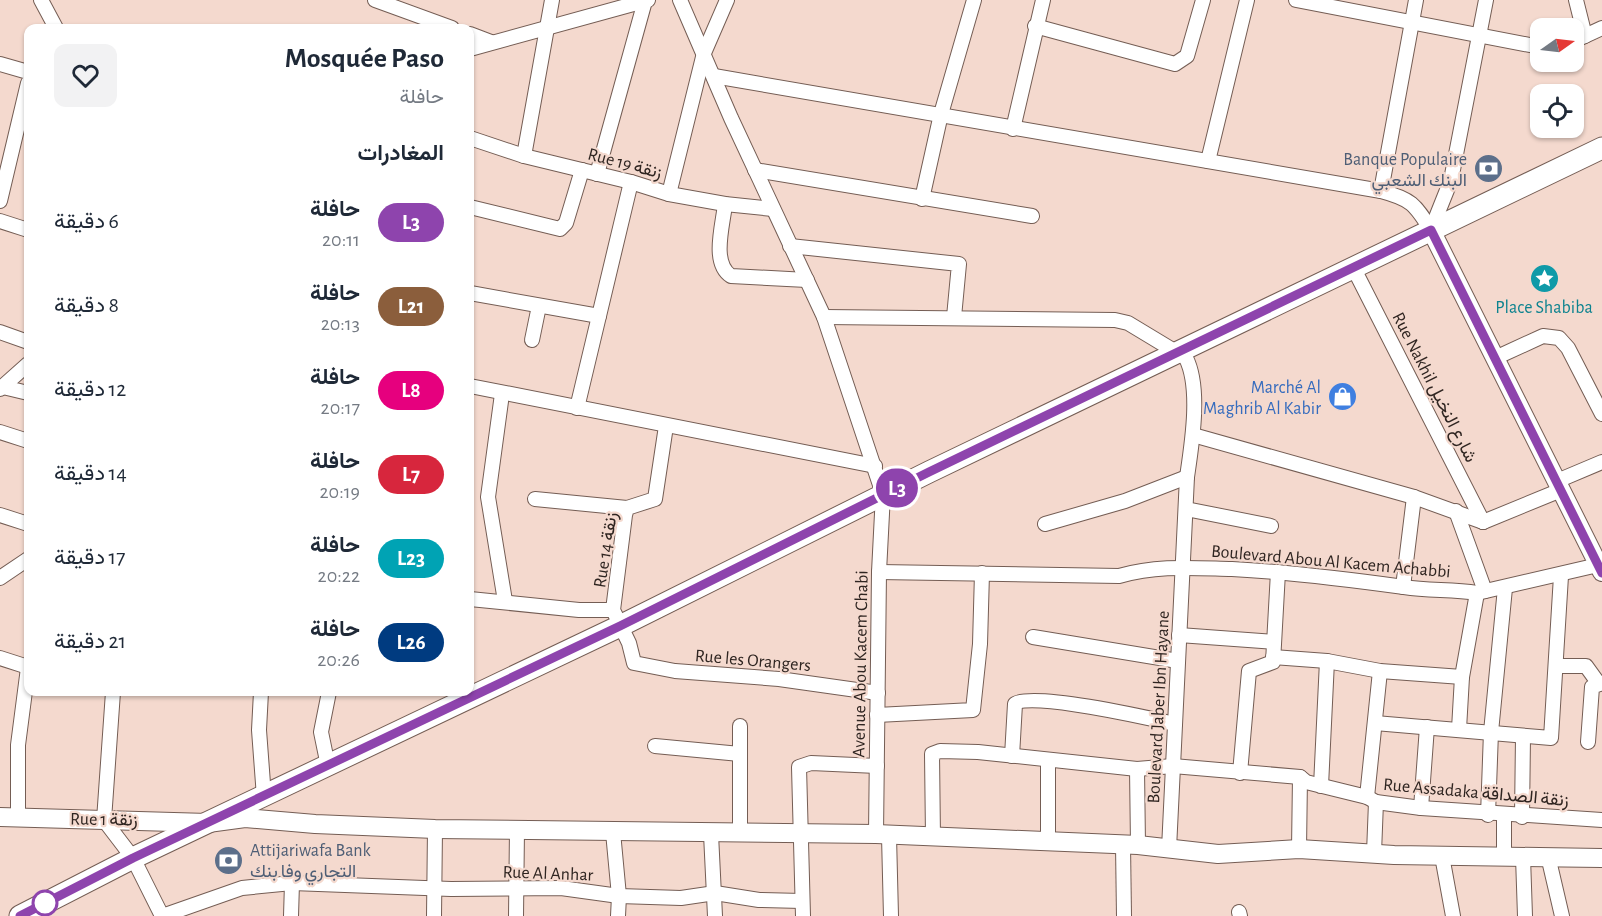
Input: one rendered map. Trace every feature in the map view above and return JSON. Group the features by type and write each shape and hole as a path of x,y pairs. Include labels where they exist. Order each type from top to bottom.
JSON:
{"main road":[{"path":"474,690 617,618 1179,353 1602,148"},
{"path":"30,914 133,858 328,766 462,696"}],"street":[{"path":"41,0 54,24"},
{"path":"375,0 441,24"},
{"path":"524,156 545,27 552,0"},
{"path":"474,48 646,0"},
{"path":"597,174 646,0"},
{"name":"Avenue Abou Kacem Chabi","path":"680,0 755,170 824,317 883,494 879,572 877,765 891,916"},
{"path":"669,194 704,53 727,0"},
{"path":"922,199 941,114 974,0"},
{"path":"1013,129 1042,0"},
{"path":"1035,26 1175,64 1187,56 1203,0"},
{"path":"1208,161 1247,0"},
{"path":"1296,0 1530,45"},
{"path":"1381,191 1416,0"},
{"path":"1431,230 1451,180 1486,0"},
{"path":"1576,0 1577,18"},
{"path":"1584,37 1602,28"},
{"path":"474,36 491,42"},
{"path":"0,64 24,71"},
{"path":"714,76 1381,191 1409,200 1431,230 1600,569"},
{"path":"0,201 24,100"},
{"name":"Rue 19 زنقة","path":"474,139 524,156 631,182 669,194 725,204 773,209"},
{"path":"474,208 555,229 564,227 582,170"},
{"path":"755,170 1032,216"},
{"path":"577,408 631,182"},
{"path":"725,204 719,259 726,273 731,276 807,280"},
{"path":"0,221 24,229"},
{"path":"790,246 959,264 954,317"},
{"name":"Rue Nakhil شارع النخيل","path":"1354,269 1483,522"},
{"path":"474,294 503,301 599,316"},
{"path":"532,340 539,306"},
{"path":"824,317 1115,320 1128,323 1179,353"},
{"path":"0,332 24,341"},
{"path":"1495,358 1547,335 1559,338 1568,348 1602,414"},
{"name":"Boulevard Jaber Ibn Hayane","path":"1169,849 1187,477 1193,435 1190,367 1179,353"},
{"path":"2,388 24,368"},
{"path":"474,387 875,466"},
{"path":"2,388 24,392"},
{"path":"502,394 488,497 505,601"},
{"name":"Rue 14 زنقة","path":"617,618 627,508 655,499 666,426"},
{"path":"0,432 24,440"},
{"path":"1193,435 1414,497 1483,522 1602,462"},
{"path":"1045,524 1125,501 1187,477"},
{"path":"1403,587 1414,497"},
{"path":"535,499 627,508"},
{"path":"1186,509 1271,526"},
{"path":"1456,512 1481,592 1462,677 1459,729"},
{"path":"0,515 24,523"},
{"path":"0,578 24,562"},
{"name":"Boulevard Abou Al Kacem Achabbi","path":"879,572 1119,576 1148,568 1182,567 1278,572 1345,578 1403,587 1481,592 1600,569"},
{"path":"1240,773 1249,671 1272,664 1278,572"},
{"path":"877,715 971,712 975,705 982,573"},
{"path":"1375,723 1552,738 1561,576"},
{"path":"1488,814 1491,732 1505,588"},
{"path":"474,599 579,610 617,618"},
{"name":"Rue les Orangers","path":"617,618 633,655 634,663 656,668 791,681 878,693"},
{"path":"1179,634 1274,642"},
{"path":"1033,637 1178,661"},
{"path":"1273,657 1327,661 1380,671 1462,677"},
{"path":"0,658 24,667"},
{"path":"1321,786 1327,661"},
{"path":"1556,666 1586,666 1601,684 1594,686 1591,693 1588,742"},
{"path":"1374,853 1371,799 1380,671"},
{"path":"18,818 18,746 24,696"},
{"path":"113,696 104,820 133,858 162,916"},
{"path":"261,696 260,730 264,797"},
{"path":"328,696 321,732 328,766"},
{"path":"1012,756 1015,704 1024,698 1061,702 1175,723"},
{"path":"740,726 740,833"},
{"path":"1421,808 1427,727"},
{"path":"1522,817 1523,737"},
{"path":"655,746 740,754"},
{"name":"Rue Assadaka زنقة الصداقة","path":"933,837 931,764 932,754 935,752 1012,756 1137,769 1173,766 1300,777 1306,782 1371,799 1421,808 1522,817 1602,820"},
{"path":"1048,761 1048,842"},
{"path":"803,916 802,834 798,770 801,765 811,762 877,765"},
{"path":"1124,916 1137,769"},
{"path":"1299,849 1300,777"},
{"path":"1504,815 1504,857"},
{"name":"Rue 1 زنقة","path":"0,817 208,823 245,818 315,824 435,829 517,828 711,834 882,835 1131,845 1238,854 1299,849 1442,856 1602,858"},
{"path":"516,916 517,828"},
{"path":"434,916 435,829"},
{"path":"614,832 619,896 618,916"},
{"path":"711,834 715,916"},
{"path":"1442,856 1453,916"},
{"path":"1523,856 1524,916"},
{"path":"1548,856 1563,916"},
{"path":"291,916 292,883"},
{"name":"Rue Al Anhar","path":"162,916 242,888 292,883 470,889 561,888 619,896 681,898 715,893 759,900 802,900"}],"bus line":[{"name":"L3","path":"474,695 620,626 929,472 1431,230 1602,573"},
{"name":"L3","path":"20,916 133,858 471,696"}],"place":[{"name":"Banque Populaire البنك الشعبي","path":"1488,169"},
{"name":"Place Shabiba","path":"1544,278"},
{"name":"Marché Al Maghrib Al Kabir","path":"1342,397"},
{"name":"Attijariwafa Bank التجاري وفا بنك","path":"229,860"}]}
